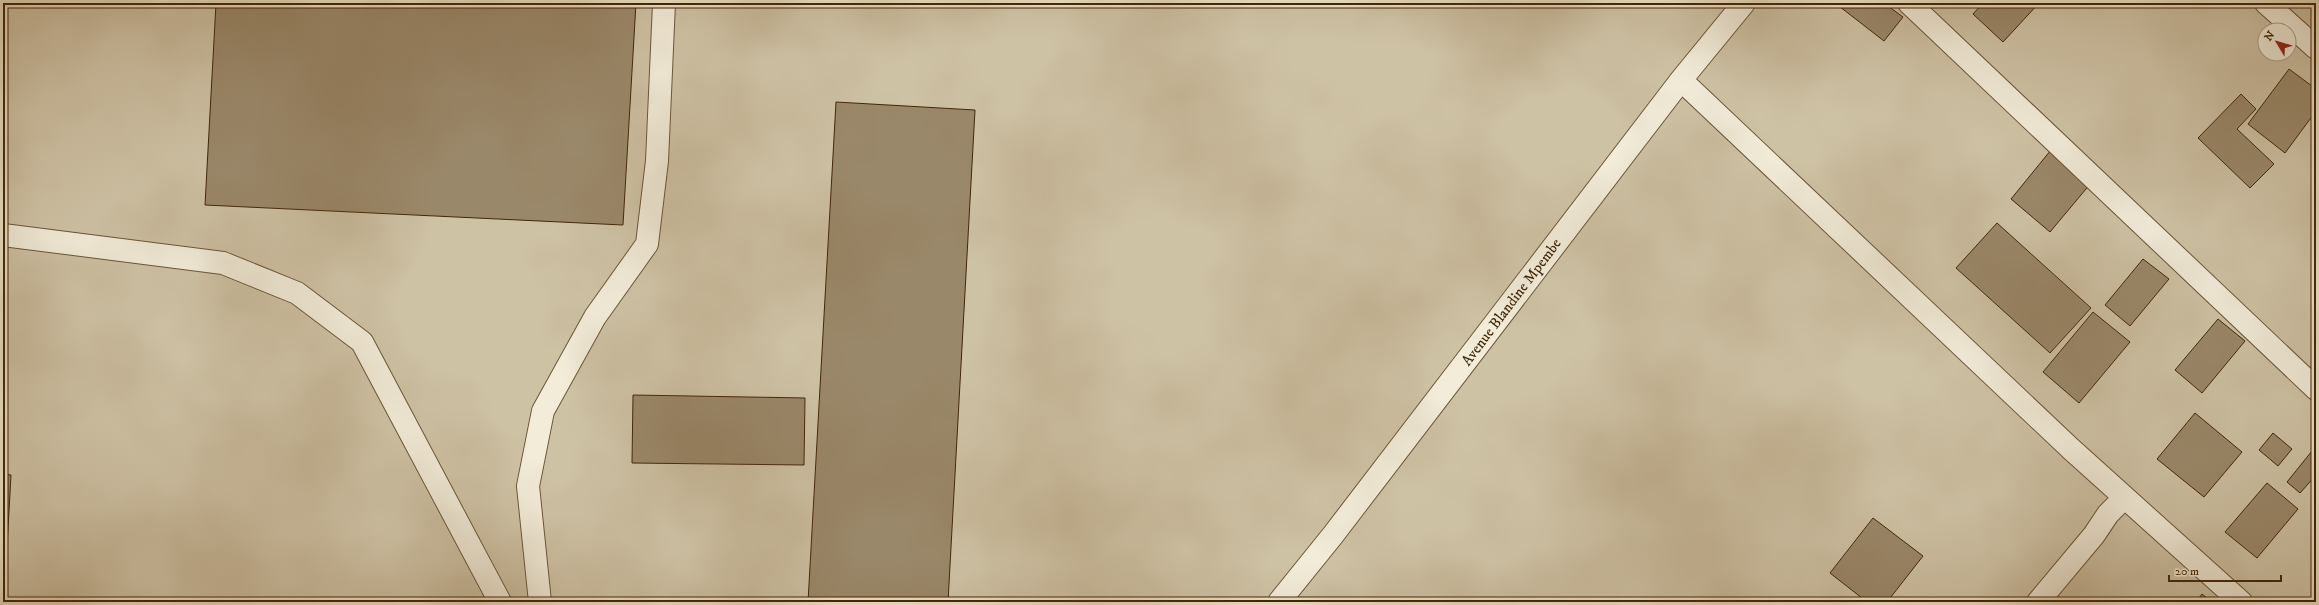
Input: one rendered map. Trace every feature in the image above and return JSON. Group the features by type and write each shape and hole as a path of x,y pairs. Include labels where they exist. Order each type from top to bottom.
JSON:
{"street":[{"path":"540,602 528,486 543,411 595,318 647,244 657,161 664,3"},
{"name":"Avenue Blandine Mpembe","path":"1279,602 1333,535 1681,80 1744,3"},
{"path":"1909,3 2316,389"},
{"path":"2266,3 2316,48"},
{"path":"1681,80 2124,498 2241,602"},
{"path":"3,235 222,262 297,293 362,342 500,602"},
{"path":"2038,602 2094,534 2108,514 2124,498"}],"shaded area":[{"path":"3,3 2316,3 2316,602 3,602"}],"building":[{"path":"216,3 636,3 623,225 205,205"},
{"path":"1835,3 1884,3 1903,17 1884,41"},
{"path":"1983,3 2039,3 2003,42 1973,14"},
{"path":"2289,69 2316,89 2316,111 2285,153 2248,124"},
{"path":"2241,94 2256,109 2237,129 2274,164 2250,188 2198,138"},
{"path":"836,102 975,110 948,602 808,602"},
{"path":"2051,150 2091,183 2050,232 2011,199"},
{"path":"1997,223 2091,308 2050,353 1956,268"},
{"path":"2143,259 2169,279 2130,326 2105,305"},
{"path":"2093,312 2130,342 2079,403 2043,372"},
{"path":"2218,319 2245,341 2202,393 2175,370"},
{"path":"633,395 805,398 804,465 632,463"},
{"path":"2195,413 2242,452 2204,497 2157,459"},
{"path":"2273,433 2292,449 2278,466 2259,450"},
{"path":"2316,446 2316,475 2300,493 2287,482"},
{"path":"3,474 11,475 4,602 3,602"},
{"path":"2267,483 2298,509 2257,558 2225,532"},
{"path":"1873,518 1923,556 1887,602 1867,602 1830,573"},
{"path":"2202,594 2212,602 2196,602"}]}
